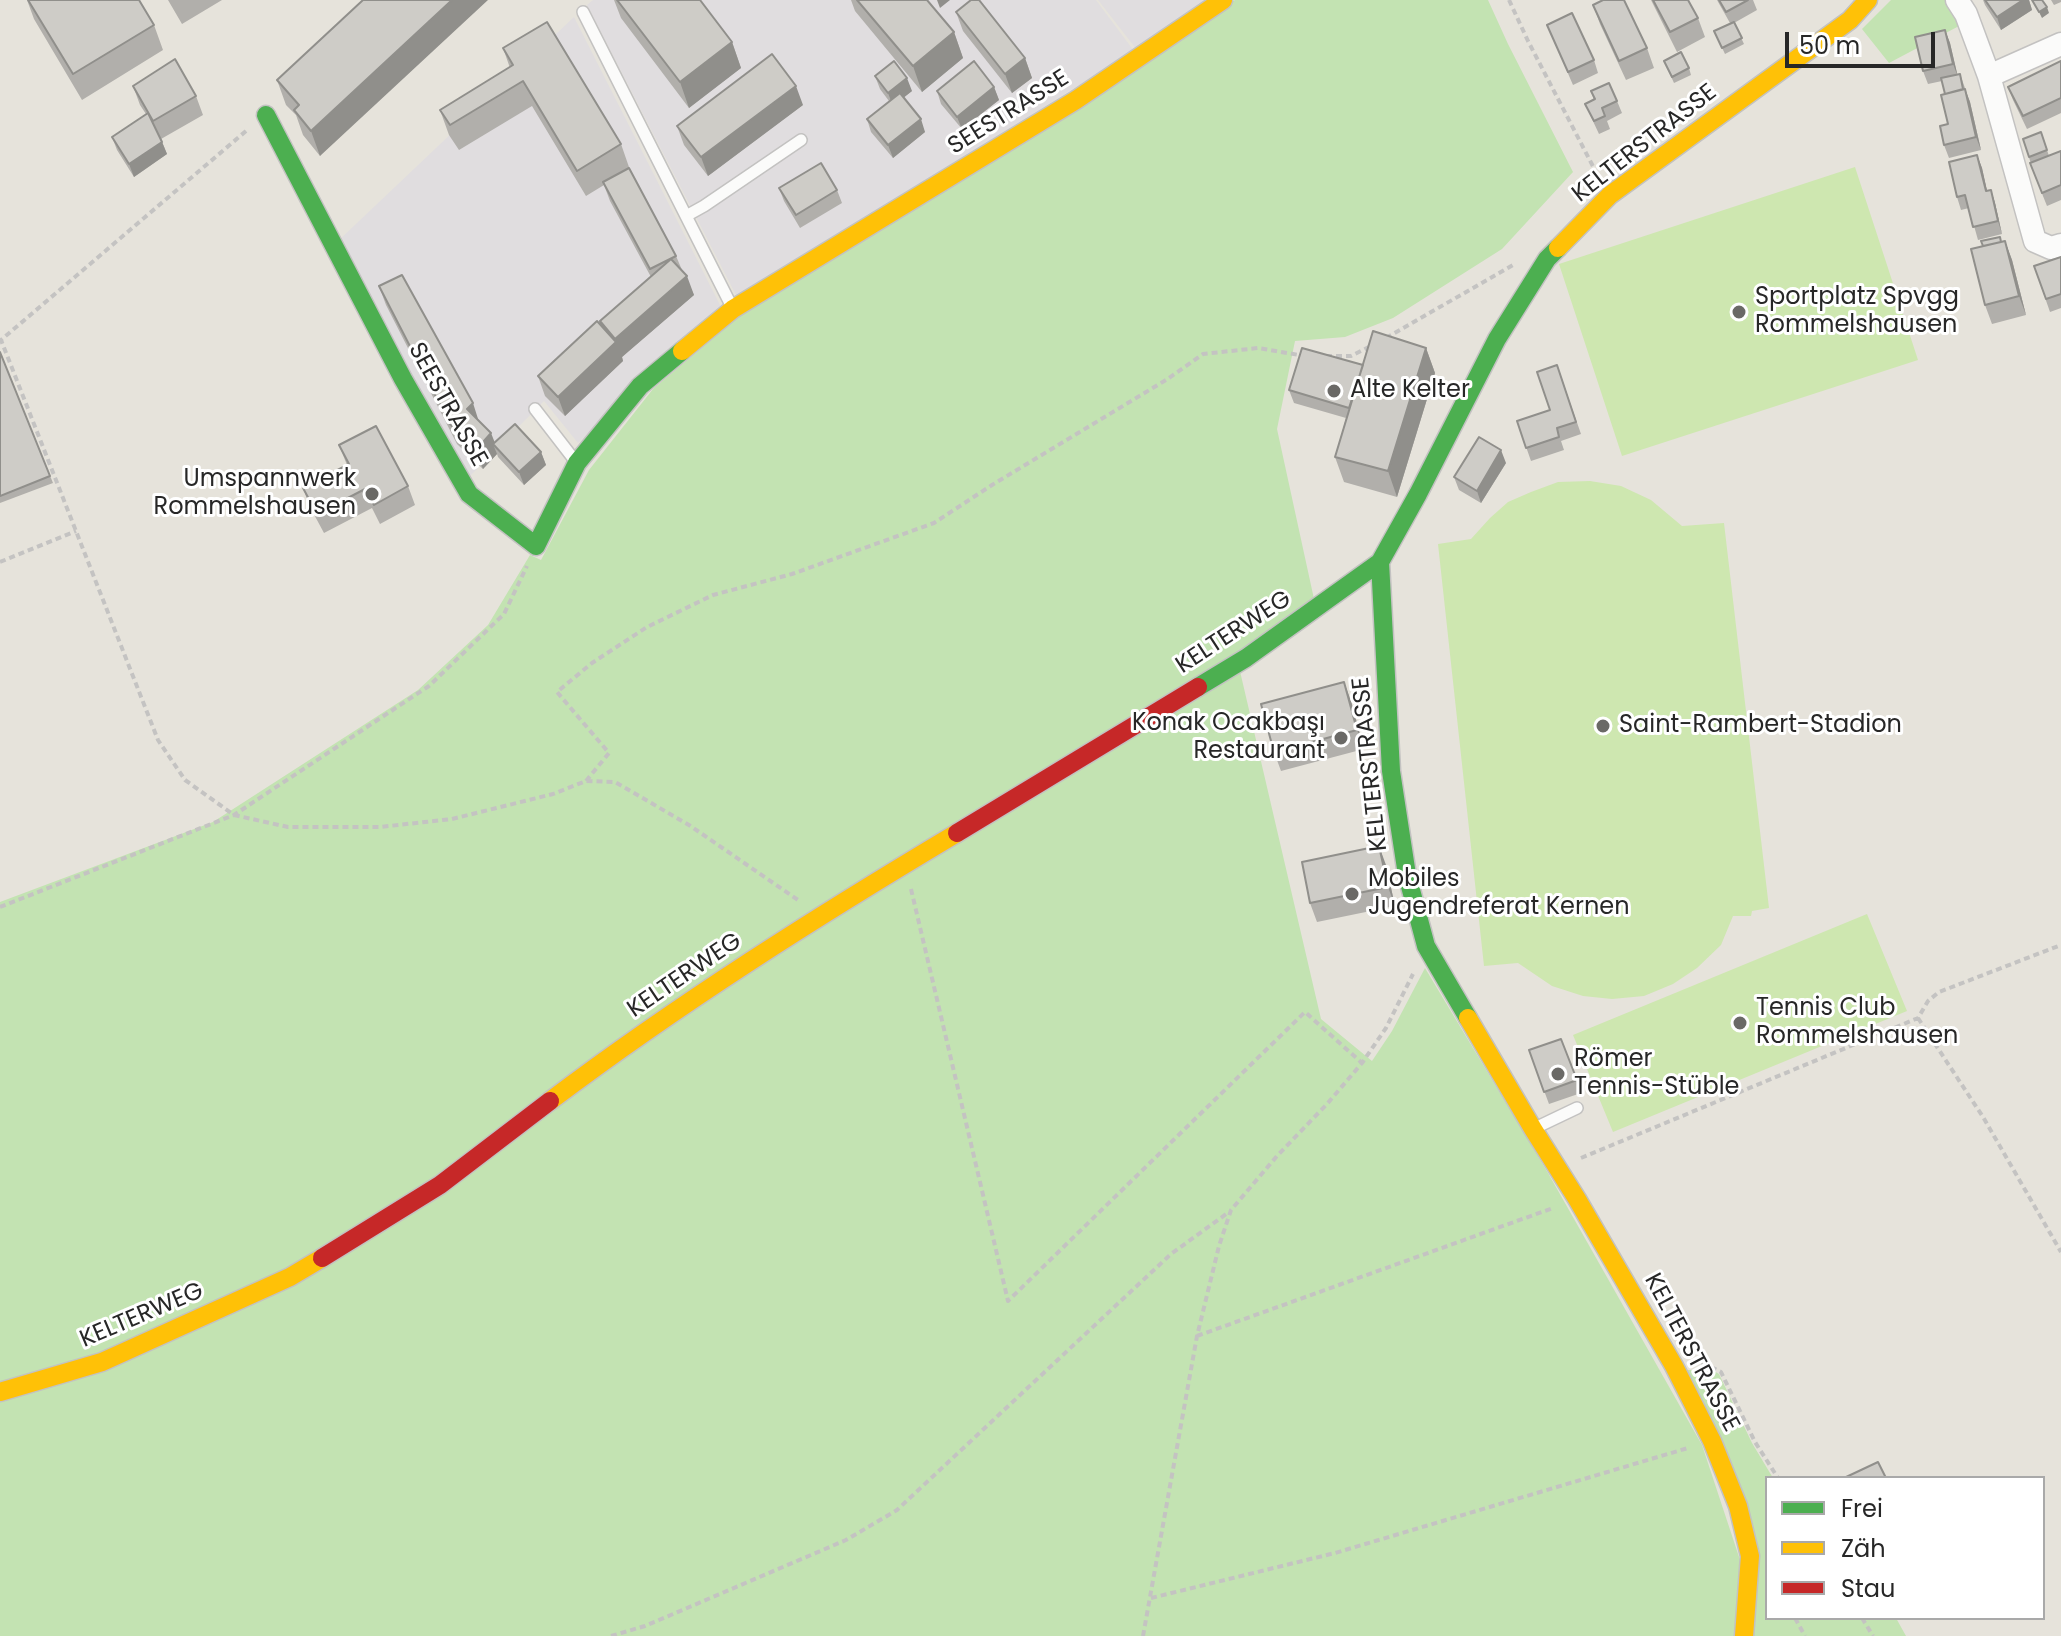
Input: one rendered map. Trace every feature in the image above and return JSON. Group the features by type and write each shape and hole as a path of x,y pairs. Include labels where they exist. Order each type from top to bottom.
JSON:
{"street":[{"name":"SEESTRASSE","path":"266,115 403,379 469,494 536,546 577,463 640,386 733,309 1076,100 1223,0"},
{"name":"KELTERSTRASSE","path":"1744,1636 1750,1556 1738,1506 1712,1441 1674,1366 1426,946 1407,875 1391,771 1380,562 1497,339 1547,259 1610,195 1850,20 1868,0"},
{"path":"1957,0 1966,14 1989,76 2035,241 2051,248 2061,245"},
{"path":"1989,76 2061,44"},
{"name":"KELTERWEG","path":"0,1392 102,1362 290,1277 440,1185 622,1047 820,915 1246,658 1380,562"}],"lane":[{"path":"583,12 733,309"},
{"path":"686,216 801,140"},
{"path":"535,409 577,463"},
{"path":"1533,1129 1577,1108"}],"path":[{"path":"1509,0 1592,166 1610,195"},
{"path":"266,115 0,340 158,740 185,780 234,815 288,827 380,827 452,819 553,794 586,781 615,782 689,825 820,915"},
{"path":"1325,356 1351,356 1399,332 1511,266 1547,259"},
{"path":"586,781 609,753 557,692 592,663 647,627 713,595 792,574 934,523 1203,354 1258,348 1299,357 1312,356"},
{"path":"0,562 76,531"},
{"path":"0,907 234,815 429,686 504,614 536,546"},
{"path":"905,863 1008,1301 1305,1012 1362,1063"},
{"path":"1558,1167 1918,1018 1928,1001 1939,992 2061,945"},
{"path":"611,1636 645,1626 846,1540 897,1510 1171,1254 1231,1210 1362,1063 1386,1028 1426,946"},
{"path":"1918,1018 1983,1117 2061,1252"},
{"path":"1197,1336 1577,1199"},
{"path":"1143,1636 1197,1336 1231,1210"},
{"path":"1674,1366 1697,1365 1721,1372 1755,1442 1777,1476"},
{"path":"1151,1598 1335,1553 1712,1441"}],"shaded area":[{"path":"593,0 1096,0 1134,51 737,297 587,5"},
{"path":"1098,0 1210,0 1137,50"},
{"path":"574,17 721,307 578,443 544,401 469,477 337,242"}],"green space":[{"path":"1235,0 1488,0 1573,172 1502,249 1393,318 1345,337 1295,341 1277,429 1314,599 1236,654 1321,1019 1372,1061 1392,1031 1425,968 1548,1173 1702,1445 1743,1569 1735,1636 0,1636 0,902 213,822 418,690 488,625 530,555 541,560 589,470 653,389 742,314"},
{"path":"1891,0 1945,0 1959,26 1889,63 1862,29"},
{"name":"Sportplatz Spvgg Rommelshausen","path":"1855,167 1918,360 1622,456 1559,264"},
{"name":"Saint-Rambert-Stadion","path":"1590,481 1621,486 1651,500 1682,526 1724,523 1769,908 1752,911 1751,916 1733,916 1721,945 1697,968 1673,984 1644,996 1612,999 1583,996 1552,986 1518,963 1484,966 1438,544 1471,539 1508,502 1531,492 1558,482"},
{"name":"Tennis Club Rommelshausen","path":"1867,914 1907,1011 1613,1132 1573,1035"},
{"path":"1686,1370 1712,1370 1719,1374 1752,1443 1772,1476 1765,1476 1765,1620 1897,1620 1906,1636 1753,1636 1758,1555"}],"building":[{"path":"28,0 139,0 154,25 73,74"},
{"path":"363,0 452,0 311,131 294,110 299,105 277,80"},
{"path":"617,0 700,0 732,42 680,82"},
{"path":"857,0 927,0 954,32 913,66"},
{"path":"971,0 979,0 1025,58 1005,74 956,12"},
{"path":"1603,0 1624,0 1647,48 1619,61 1593,5"},
{"path":"1653,0 1688,0 1698,18 1670,32"},
{"path":"1719,0 1748,0 1726,12"},
{"path":"1985,0 2023,0 1997,17"},
{"path":"2032,0 2042,0 2047,7 2039,12"},
{"path":"1572,13 1594,60 1568,72 1547,25"},
{"path":"547,22 621,144 577,171 523,81 450,125 440,110 513,65 503,48"},
{"path":"1734,22 1742,38 1722,48 1714,31"},
{"path":"1945,30 1953,64 1923,71 1915,37"},
{"path":"1681,52 1689,68 1672,77 1664,61"},
{"path":"772,54 796,86 701,157 677,126"},
{"path":"175,59 196,96 153,121 133,86"},
{"path":"894,61 907,78 888,93 875,76"},
{"path":"974,61 994,87 957,117 937,91"},
{"path":"2061,61 2061,98 2023,116 2008,87"},
{"path":"1960,74 1963,89 1945,94 1941,78"},
{"path":"1609,83 1617,101 1602,108 1605,116 1594,121 1585,104 1595,99 1591,91"},
{"path":"1965,89 1976,137 1944,145 1940,126 1948,124 1941,95"},
{"path":"900,93 921,119 888,145 867,119"},
{"path":"148,113 162,142 129,164 112,137"},
{"path":"2041,132 2047,150 2029,157 2023,139"},
{"path":"2061,151 2061,185 2042,193 2030,163"},
{"path":"1977,155 1986,191 1991,190 1998,221 1973,227 1965,195 1957,197 1949,162"},
{"path":"821,163 837,190 796,215 779,188"},
{"path":"629,168 676,256 650,269 603,182"},
{"path":"2000,237 2001,242 1983,246 1981,241"},
{"path":"2005,241 2019,296 1985,305 1971,249"},
{"path":"2061,257 2061,294 2046,299 2034,266"},
{"path":"671,259 687,276 615,339 600,321"},
{"path":"402,275 473,403 467,409 491,433 476,450 450,424 379,286"},
{"path":"597,321 616,342 558,397 538,376"},
{"path":"1373,331 1426,348 1388,471 1335,457"},
{"path":"1302,348 1363,365 1349,408 1289,390"},
{"path":"0,352 50,476 0,496"},
{"path":"1557,365 1576,422 1557,428 1559,437 1526,448 1517,421 1550,410 1537,372"},
{"path":"515,424 541,452 519,472 493,444"},
{"path":"376,426 408,486 374,505 365,489 317,514 303,488 349,464 339,445"},
{"path":"1479,437 1501,450 1477,491 1454,477"},
{"path":"1344,682 1357,730 1274,752 1261,704"},
{"path":"1379,846 1388,887 1310,903 1302,862"},
{"path":"1561,1039 1577,1080 1544,1092 1529,1050"},
{"path":"1878,1462 1885,1476 1848,1476"}],"traffic: fast":[{"path":"266,115 403,379 469,494 536,546 577,463 640,386 682,351"},
{"path":"1468,1018 1426,946 1407,875 1391,771 1380,562 1497,339 1547,259 1558,248"},
{"path":"1198,687 1246,658 1380,562"}],"traffic: slow":[{"path":"682,351 733,309 1076,100 1223,0"},
{"path":"1558,248 1610,195 1850,20 1868,0"},
{"path":"550,1101 750,961 957,833"},
{"path":"1468,1018 1674,1366 1712,1441 1738,1506 1750,1556 1744,1636"},
{"path":"0,1392 102,1362 290,1277 322,1258"}],"traffic: jam":[{"path":"957,833 1198,687"},
{"path":"322,1258 440,1185 550,1101"}],"place":[{"name":"Sportplatz Spvgg Rommelshausen","path":"1739,312"},
{"name":"Alte Kelter","path":"1334,391"},
{"name":"Umspannwerk Rommelshausen","path":"372,494"},
{"name":"Saint-Rambert-Stadion","path":"1603,726"},
{"name":"Konak Ocakbaşı Restaurant","path":"1341,738"},
{"name":"Mobiles Jugendreferat Kernen","path":"1352,894"},
{"name":"Tennis Club Rommelshausen","path":"1740,1023"},
{"name":"Römer Tennis-Stüble","path":"1558,1074"}]}
